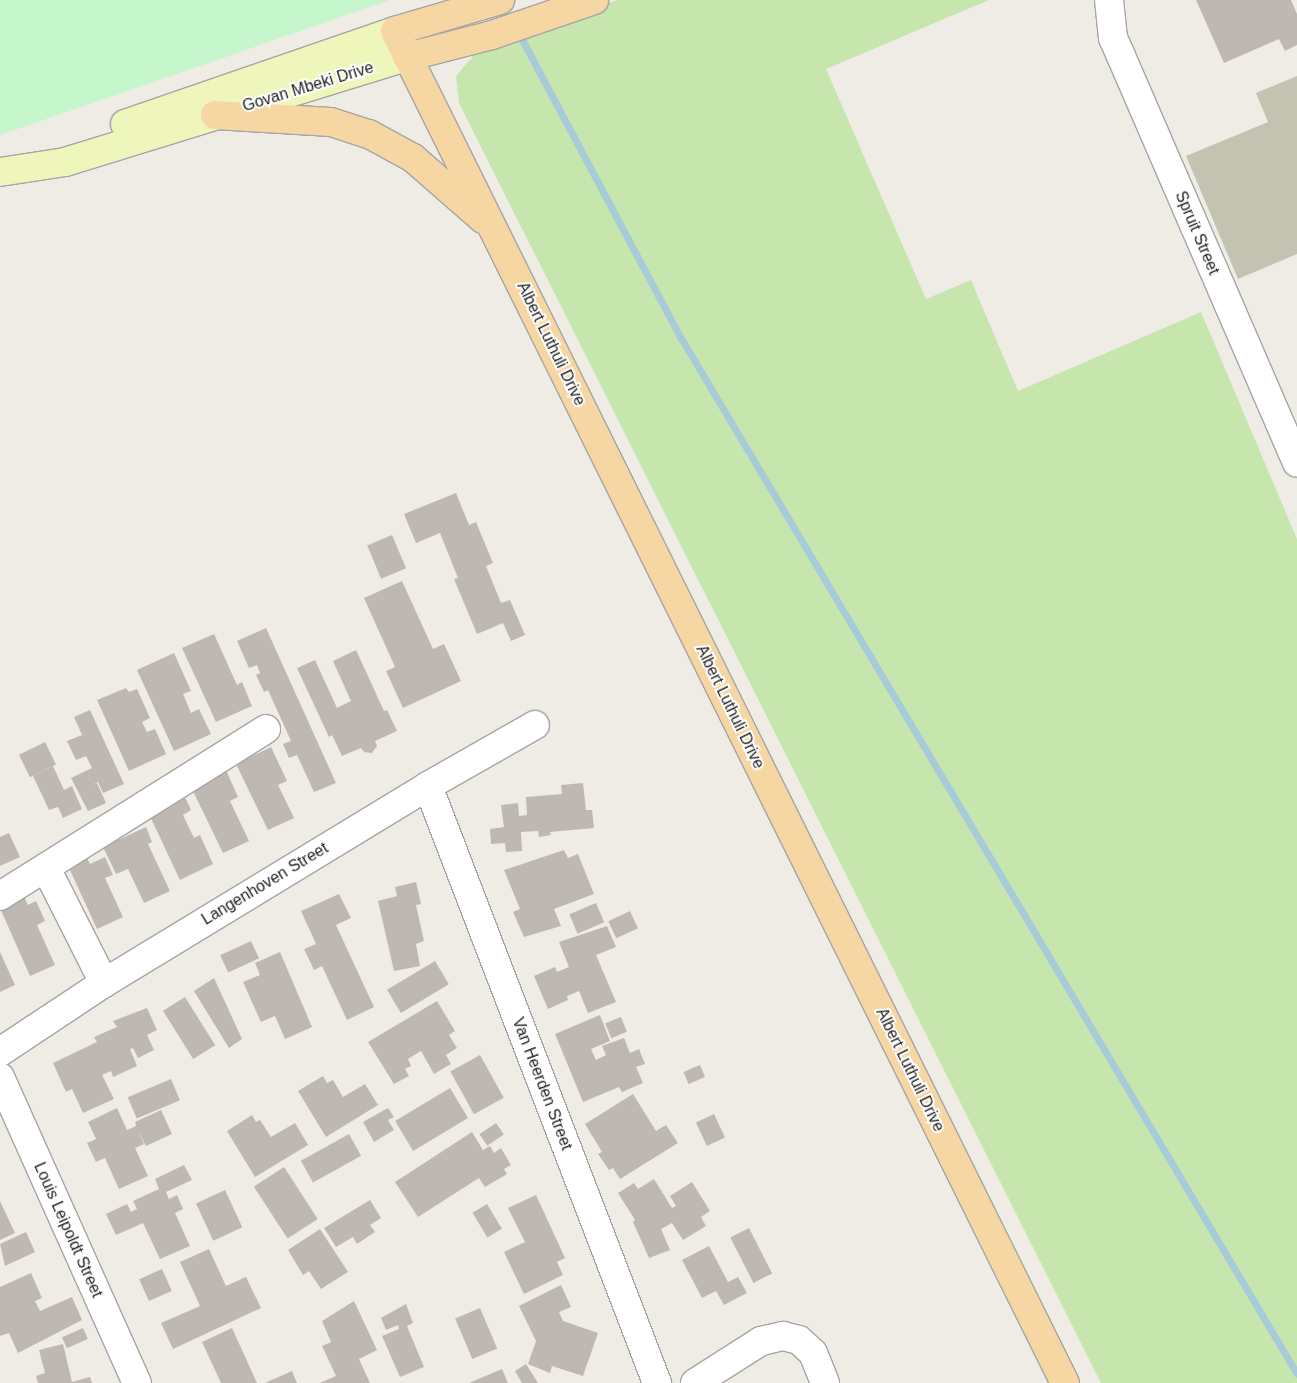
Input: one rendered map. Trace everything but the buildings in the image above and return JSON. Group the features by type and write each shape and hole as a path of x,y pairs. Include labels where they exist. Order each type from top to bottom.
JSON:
{"main road":[{"name":"Govan Mbeki Drive","path":"407,57 492,35 588,2"},
{"name":"Govan Mbeki Drive","path":"395,31 490,3"},
{"name":"Albert Luthuli Drive","path":"395,31 1065,1383"},
{"path":"214,115 331,122 370,134 413,158 494,228"}],"street":[{"name":"Spruit Street","path":"1109,0 1113,38 1297,463"},
{"name":"Govan Mbeki Drive","path":"10,169 57,147 395,31"},
{"name":"Govan Mbeki Drive","path":"10,169 65,162 407,57"},
{"name":"Langenhoven Street","path":"0,1052 104,983 428,786 535,725"},
{"path":"0,896 266,729"},
{"name":"Van Heerden Street","path":"428,786 657,1383"},
{"path":"46,868 104,983"},
{"name":"Louis Leipoldt Street","path":"0,1077 137,1383"},
{"path":"695,1383 761,1341 784,1336 799,1340 813,1353 826,1383"}],"shaded area":[{"path":"1297,76 1297,254 1238,279 1186,156 1268,122 1256,93"}],"green space":[{"path":"0,0 390,0 0,135"},
{"path":"617,0 989,0 826,69 926,299 971,280 1018,391 1201,312 1297,539 1297,1383 1101,1383 459,103 456,76 475,54"}],"waterway":[{"path":"518,32 681,338 1297,1374"}]}
